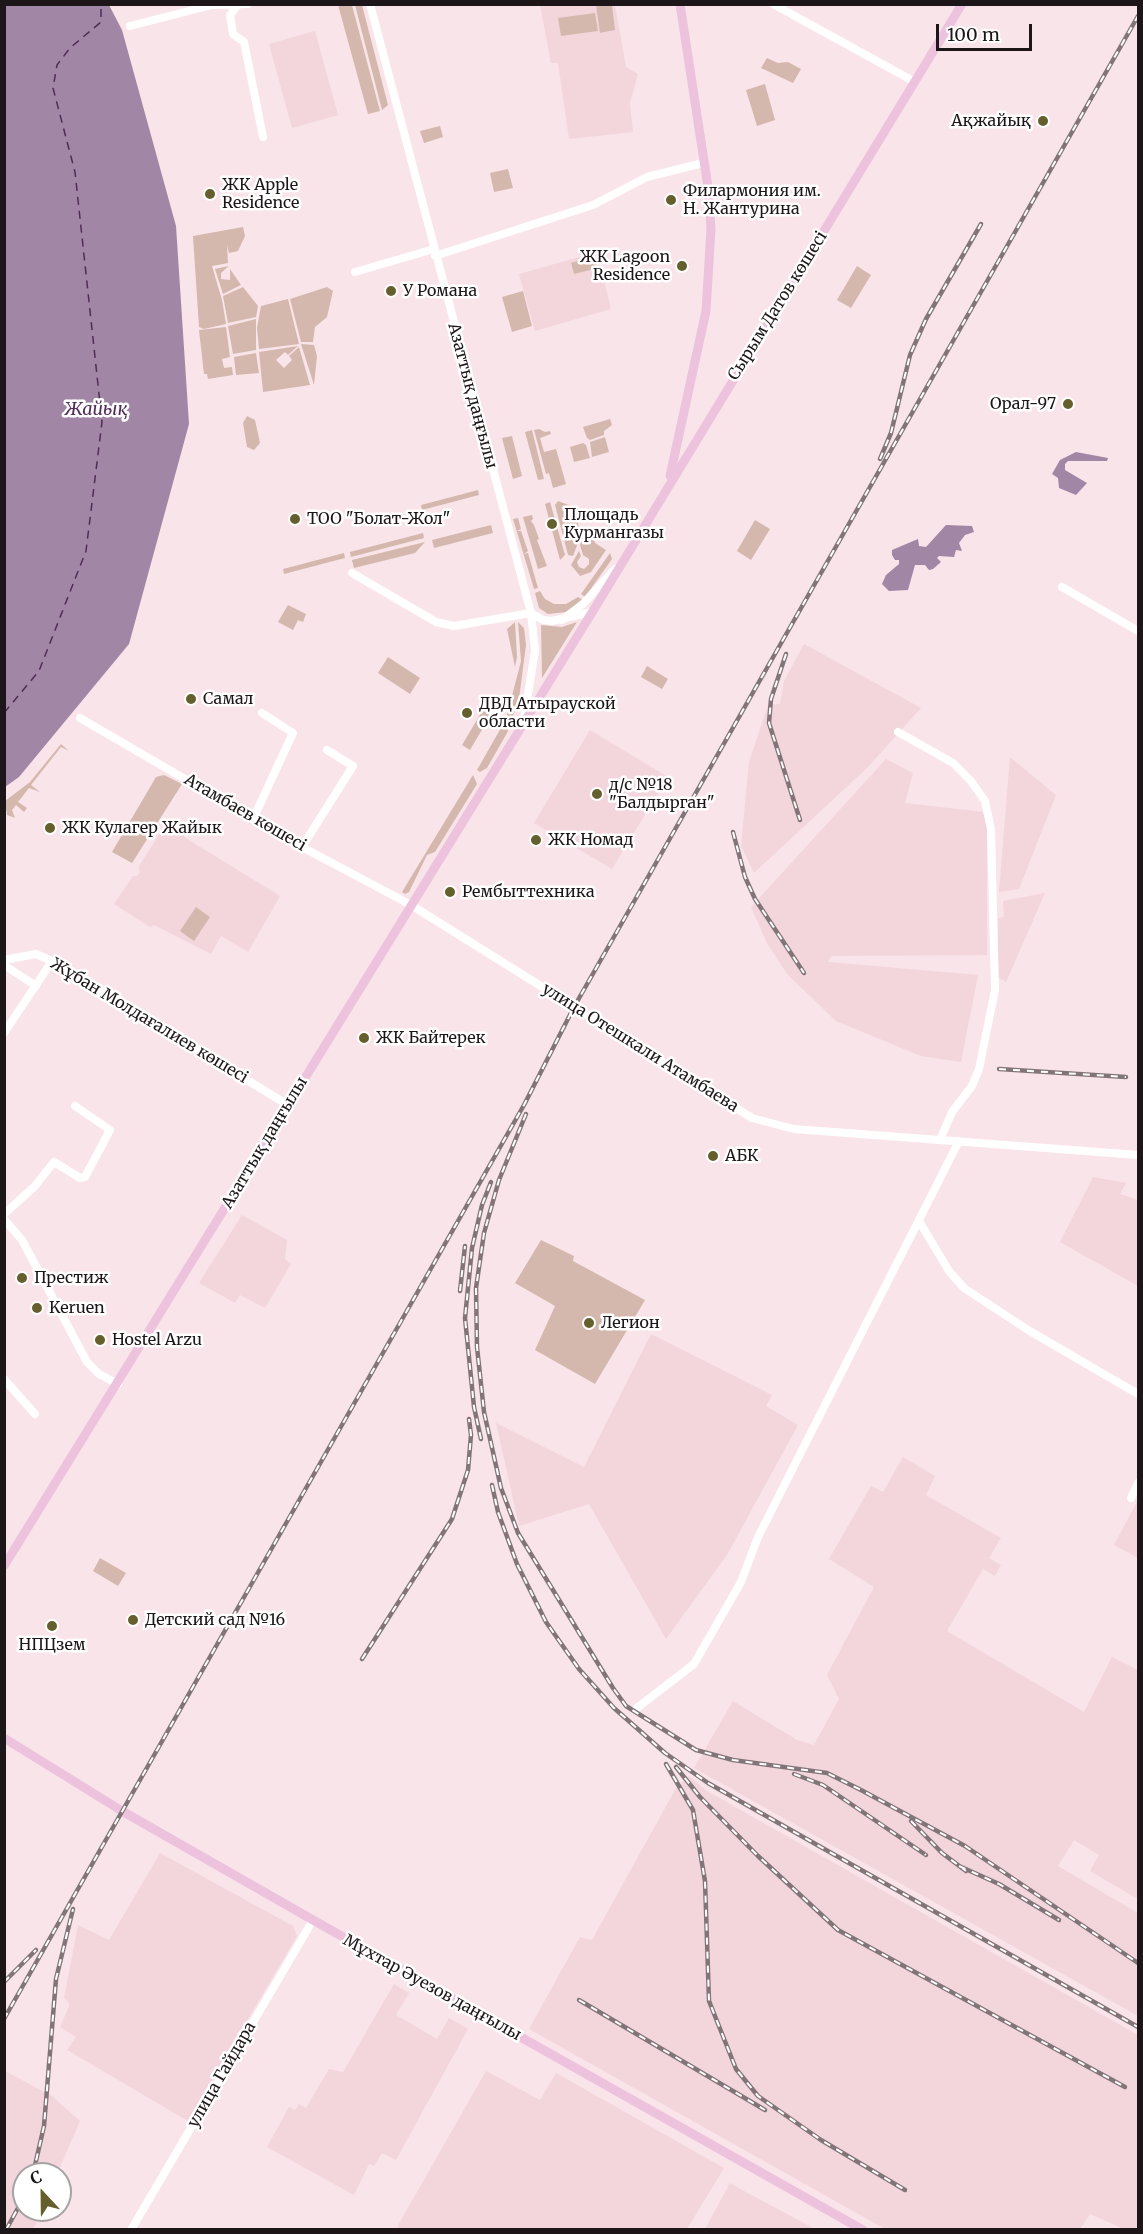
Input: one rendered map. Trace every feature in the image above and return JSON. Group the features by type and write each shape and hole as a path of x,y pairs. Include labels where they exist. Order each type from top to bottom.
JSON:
{"main road":[{"path":"669,484 706,311 711,218 680,4"},
{"name":"Сырым Датов көшесі","path":"592,612 962,4"},
{"name":"Азаттық даңғылы","path":"4,1566 592,612"},
{"name":"Мұхтар Әуезов даңғылы","path":"4,1738 103,1800 863,2229"}],"street":[{"path":"130,26 212,5 248,4"},
{"name":"Азаттық даңғылы","path":"370,4 531,613 535,651 524,719"},
{"path":"772,4 915,82"},
{"path":"237,6 230,15 233,34 244,42 262,137"},
{"path":"355,272 435,252 593,205 647,177 704,163"},
{"path":"562,620 583,604 624,560"},
{"path":"352,573 436,622 453,626 531,613 543,620 562,620 592,612"},
{"path":"1062,587 1138,631"},
{"path":"253,819 293,732 262,713"},
{"name":"Атамбаев көшесі","path":"80,718 302,847 411,905"},
{"path":"898,732 953,763 971,781 985,801 991,829 995,990 979,1070 972,1086 952,1112 940,1140"},
{"path":"302,847 353,766 327,750"},
{"name":"улица Отешкали Атамбаева","path":"411,905 752,1118 794,1129 1138,1155"},
{"name":"Жұбан Молдағалиев көшесі","path":"4,960 36,954 52,961 288,1105"},
{"path":"4,1033 52,961"},
{"path":"4,965 36,986"},
{"path":"4,1214 34,1186 54,1162 80,1178 85,1177 110,1130 75,1106"},
{"path":"637,1708 694,1664 741,1582 758,1537 959,1141"},
{"path":"4,1219 22,1240 87,1362 99,1374 118,1384"},
{"path":"919,1221 949,1271 964,1288 1028,1330 1138,1394"},
{"path":"4,1379 35,1414"},
{"path":"1131,1498 1138,1483"},
{"name":"улица Гайдара","path":"131,2229 313,1920"}],"shaded area":[{"path":"338,5 352,5 380,111 368,114"},
{"path":"355,5 362,5 388,105 382,110"},
{"path":"540,5 615,5 626,67 638,74 630,103 633,132 569,139 558,63 551,63"},
{"path":"596,5 612,5 615,30 600,33"},
{"path":"595,13 598,31 561,36 558,18"},
{"path":"315,31 338,115 292,128 269,44"},
{"path":"767,58 778,63 788,62 801,69 793,83 761,68"},
{"path":"765,84 775,120 757,126 746,90"},
{"path":"440,126 443,137 424,143 420,131"},
{"path":"508,169 513,188 494,192 490,173"},
{"path":"243,227 245,236 238,251 229,253 227,245 228,263 212,266 226,324 204,329 199,327 193,236"},
{"path":"597,252 611,309 535,331 519,274"},
{"path":"594,256 598,268 574,274 571,263"},
{"path":"229,266 221,273 221,279 230,280 230,269 241,285 223,294 215,269"},
{"path":"857,266 871,275 851,308 837,300"},
{"path":"243,287 258,306 256,317 228,323 223,296"},
{"path":"327,287 333,291 327,317 315,327 313,342 301,342 290,299"},
{"path":"523,291 532,326 512,332 502,297"},
{"path":"288,299 299,344 259,349 257,328 261,306"},
{"path":"256,319 256,350 233,354 228,326"},
{"path":"226,327 230,357 222,359 224,368 232,367 233,375 208,379 207,374 204,374 199,330"},
{"path":"301,344 314,345 317,356 314,385"},
{"path":"298,346 288,355 285,352 276,360 284,368 292,360 289,356 299,347 310,385 263,392 259,352"},
{"path":"256,353 259,373 236,375 234,357"},
{"path":"247,416 255,420 260,443 254,450 247,447 243,423"},
{"path":"610,419 612,425 604,431 604,435 590,440 587,438 583,427"},
{"path":"539,429 545,432 550,431 551,434 540,438 544,452 556,449 566,484 553,488 549,473 546,474 534,430"},
{"path":"532,430 544,479 538,480 525,432"},
{"path":"512,436 522,476 513,479 502,438"},
{"path":"605,437 609,452 592,457 590,442"},
{"path":"583,443 586,445 590,458 574,462 570,447"},
{"path":"478,490 479,495 422,510 421,505"},
{"path":"558,501 574,507 581,535 573,556 568,555 555,505"},
{"path":"550,502 565,555 560,560 545,504"},
{"path":"532,515 531,521 547,566 538,569 523,517"},
{"path":"518,518 521,529 517,531 521,531 528,551 524,554 528,553 538,588 534,589 513,519"},
{"path":"755,520 770,529 751,560 737,551"},
{"path":"491,525 493,533 434,548 432,540"},
{"path":"591,529 595,543 606,550 591,572 580,576 571,565 579,551 581,556 577,562 579,567 584,569 589,564 589,559 583,555 580,545 584,532"},
{"path":"423,533 424,538 351,557 350,552"},
{"path":"425,542 415,553 354,568 352,560"},
{"path":"344,553 345,558 284,574 283,569"},
{"path":"610,553 612,559 585,597 581,594"},
{"path":"540,591 545,599 554,604 566,604 578,597 583,600 566,612 548,614 539,608 535,593"},
{"path":"288,605 306,614 303,622 298,620 293,630 278,622"},
{"path":"515,622 517,657 515,667 507,629"},
{"path":"518,622 524,628 526,645 519,699 507,733 487,768 480,772 477,770 506,719 521,661"},
{"path":"577,622 542,678 541,625 562,627"},
{"path":"804,644 921,708 868,767 754,873 741,846 749,762 768,705 780,704 784,681"},
{"path":"388,657 420,678 410,694 378,673"},
{"path":"647,666 668,679 662,689 641,677"},
{"path":"484,708 490,716 470,750 462,745"},
{"path":"590,730 668,777 612,869 534,823"},
{"path":"61,744 69,751 61,747 31,785 40,792 29,788 18,802 27,808 24,812 16,805 12,810 15,818 7,815 5,801 30,782"},
{"path":"1010,757 1056,795 1019,889 999,892"},
{"path":"886,759 913,773 905,803 983,812 987,825 987,955 831,956 828,962 978,975 961,1062 921,1056 836,1021 787,974 767,943 751,907"},
{"path":"164,775 182,784 132,863 112,852 156,777"},
{"path":"473,775 477,784 435,852 427,855 409,892 405,894 402,892"},
{"path":"169,819 188,829 184,837 280,896 248,952 221,936 211,954 154,925 150,927 114,904 133,876 137,876 140,872 139,866"},
{"path":"1045,893 1006,982 998,977 998,918 1004,917 1003,901"},
{"path":"196,907 210,917 194,941 180,931"},
{"path":"1093,1177 1126,1183 1120,1194 1138,1200 1138,1286 1060,1242"},
{"path":"242,1215 287,1240 285,1259 291,1264 265,1308 240,1295 235,1303 199,1283"},
{"name":"Легион","path":"541,1240 574,1256 573,1261 645,1300 595,1384 535,1350 555,1306 515,1283"},
{"path":"651,1334 772,1395 766,1406 798,1425 727,1555 666,1639 589,1504 519,1526 496,1423 584,1467"},
{"path":"903,1457 935,1476 926,1495 1001,1538 989,1558 1001,1565 995,1576 983,1569 947,1631 1084,1712 1112,1657 1138,1670 1138,1899 1090,1871 1099,1855 1074,1840 1058,1866 1138,1913 1138,2016 694,1768 733,1701 797,1740 814,1745 839,1699 827,1675 874,1587 829,1559 871,1486 883,1492"},
{"path":"1138,1500 1138,1558 1114,1545"},
{"path":"100,1558 126,1573 118,1586 93,1571"},
{"path":"689,1776 707,1791 1138,2035 1138,2229 1124,2229 1090,2214 1080,2229 885,2229 529,2029 580,1937 592,1940 676,1788"},
{"path":"160,1853 293,1926 297,1936 188,2121 67,2050 76,2037 60,2027 70,2004 64,1998 78,1925 109,1940"},
{"path":"394,1984 409,1993 396,2015 437,2039 449,2018 468,2029 396,2160 382,2153 374,2166 369,2164 354,2195 267,2147 289,2107 295,2110 299,2104 306,2108 329,2069 343,2072"},
{"path":"5,2071 52,2096 80,2121 62,2162 12,2162 12,2222 37,2222 33,2229 5,2229"},
{"path":"486,2071 540,2100 556,2073 724,2168 687,2229 402,2229 397,2227"},
{"path":"730,2183 744,2191 815,2229 705,2229"}],"water":[{"name":"Жайық","path":"5,4 109,5 122,30 176,226 189,424 129,644 19,777 5,787"},
{"path":"1076,452 1108,458 1107,461 1068,461 1065,464 1065,470 1087,483 1076,495 1059,488 1058,478 1052,474 1060,460"},
{"path":"946,525 972,526 974,532 965,535 959,543 962,551 956,550 954,557 939,556 937,558 941,562 933,569 929,570 925,565 915,565 908,590 889,591 882,584 886,575 899,564 899,560 895,560 892,555 892,550 918,539 919,546 926,547"}],"ferry route":[{"path":"4,713 39,671 86,551 102,422 75,172 53,88 57,65 70,48 101,22 101,4"}],"railway":[{"path":"4,2019 524,1105 574,1007 1138,16"},
{"path":"880,459 891,433 910,355 926,319 981,224"},
{"path":"786,654 771,699 769,723 800,820"},
{"path":"733,832 745,877 755,899 804,973"},
{"path":"999,1069 1126,1077"},
{"path":"526,1114 499,1180 484,1233 476,1288 477,1347 484,1412 501,1488 518,1533 613,1688 626,1706 696,1750 733,1760 827,1773 861,1790 965,1846 1138,1963"},
{"path":"481,1439 474,1407 465,1318 472,1248 482,1205 491,1182"},
{"path":"460,1291 465,1246"},
{"path":"362,1659 452,1519 468,1470 471,1435 469,1419"},
{"path":"492,1485 498,1512 517,1564 546,1622 579,1669 614,1708 665,1753 708,1783 1138,2027"},
{"path":"666,1764 693,1810 705,1881 709,2001 736,2069 758,2096 821,2140 905,2190"},
{"path":"676,1767 700,1797 758,1856 838,1930 1125,2087"},
{"path":"794,1774 823,1785 926,1855"},
{"path":"911,1821 942,1853 966,1871"},
{"path":"959,1866 999,1884 1059,1920"},
{"path":"36,2162 44,2126 56,1979 73,1909"},
{"path":"4,1982 36,1950"},
{"path":"579,2000 765,2110"},
{"path":"6,2230 12,2219"}],"place":[{"name":"Ақжайық","path":"1043,121"},
{"name":"ЖК Apple Residence","path":"210,194"},
{"name":"Филармония им. Н. Жантурина","path":"671,200"},
{"name":"ЖК Lagoon Residence","path":"682,266"},
{"name":"У Романа","path":"391,291"},
{"name":"Орал-97","path":"1068,404"},
{"name":"ТОО \"Болат-Жол\"","path":"295,519"},
{"name":"Площадь Курмангазы","path":"552,524"},
{"name":"Самал","path":"191,699"},
{"name":"ДВД Атырауской области","path":"467,713"},
{"name":"д/с №18 \"Балдырган\"","path":"597,794"},
{"name":"ЖК Кулагер Жайык","path":"50,828"},
{"name":"ЖК Номад","path":"536,840"},
{"name":"Рембыттехника","path":"450,892"},
{"name":"ЖК Байтерек","path":"364,1038"},
{"name":"АБК","path":"713,1156"},
{"name":"Престиж","path":"22,1278"},
{"name":"Keruen","path":"37,1308"},
{"name":"Легион","path":"589,1323"},
{"name":"Hostel Arzu","path":"100,1340"},
{"name":"Детский сад №16","path":"133,1620"},
{"name":"НПЦзем","path":"52,1626"}]}
